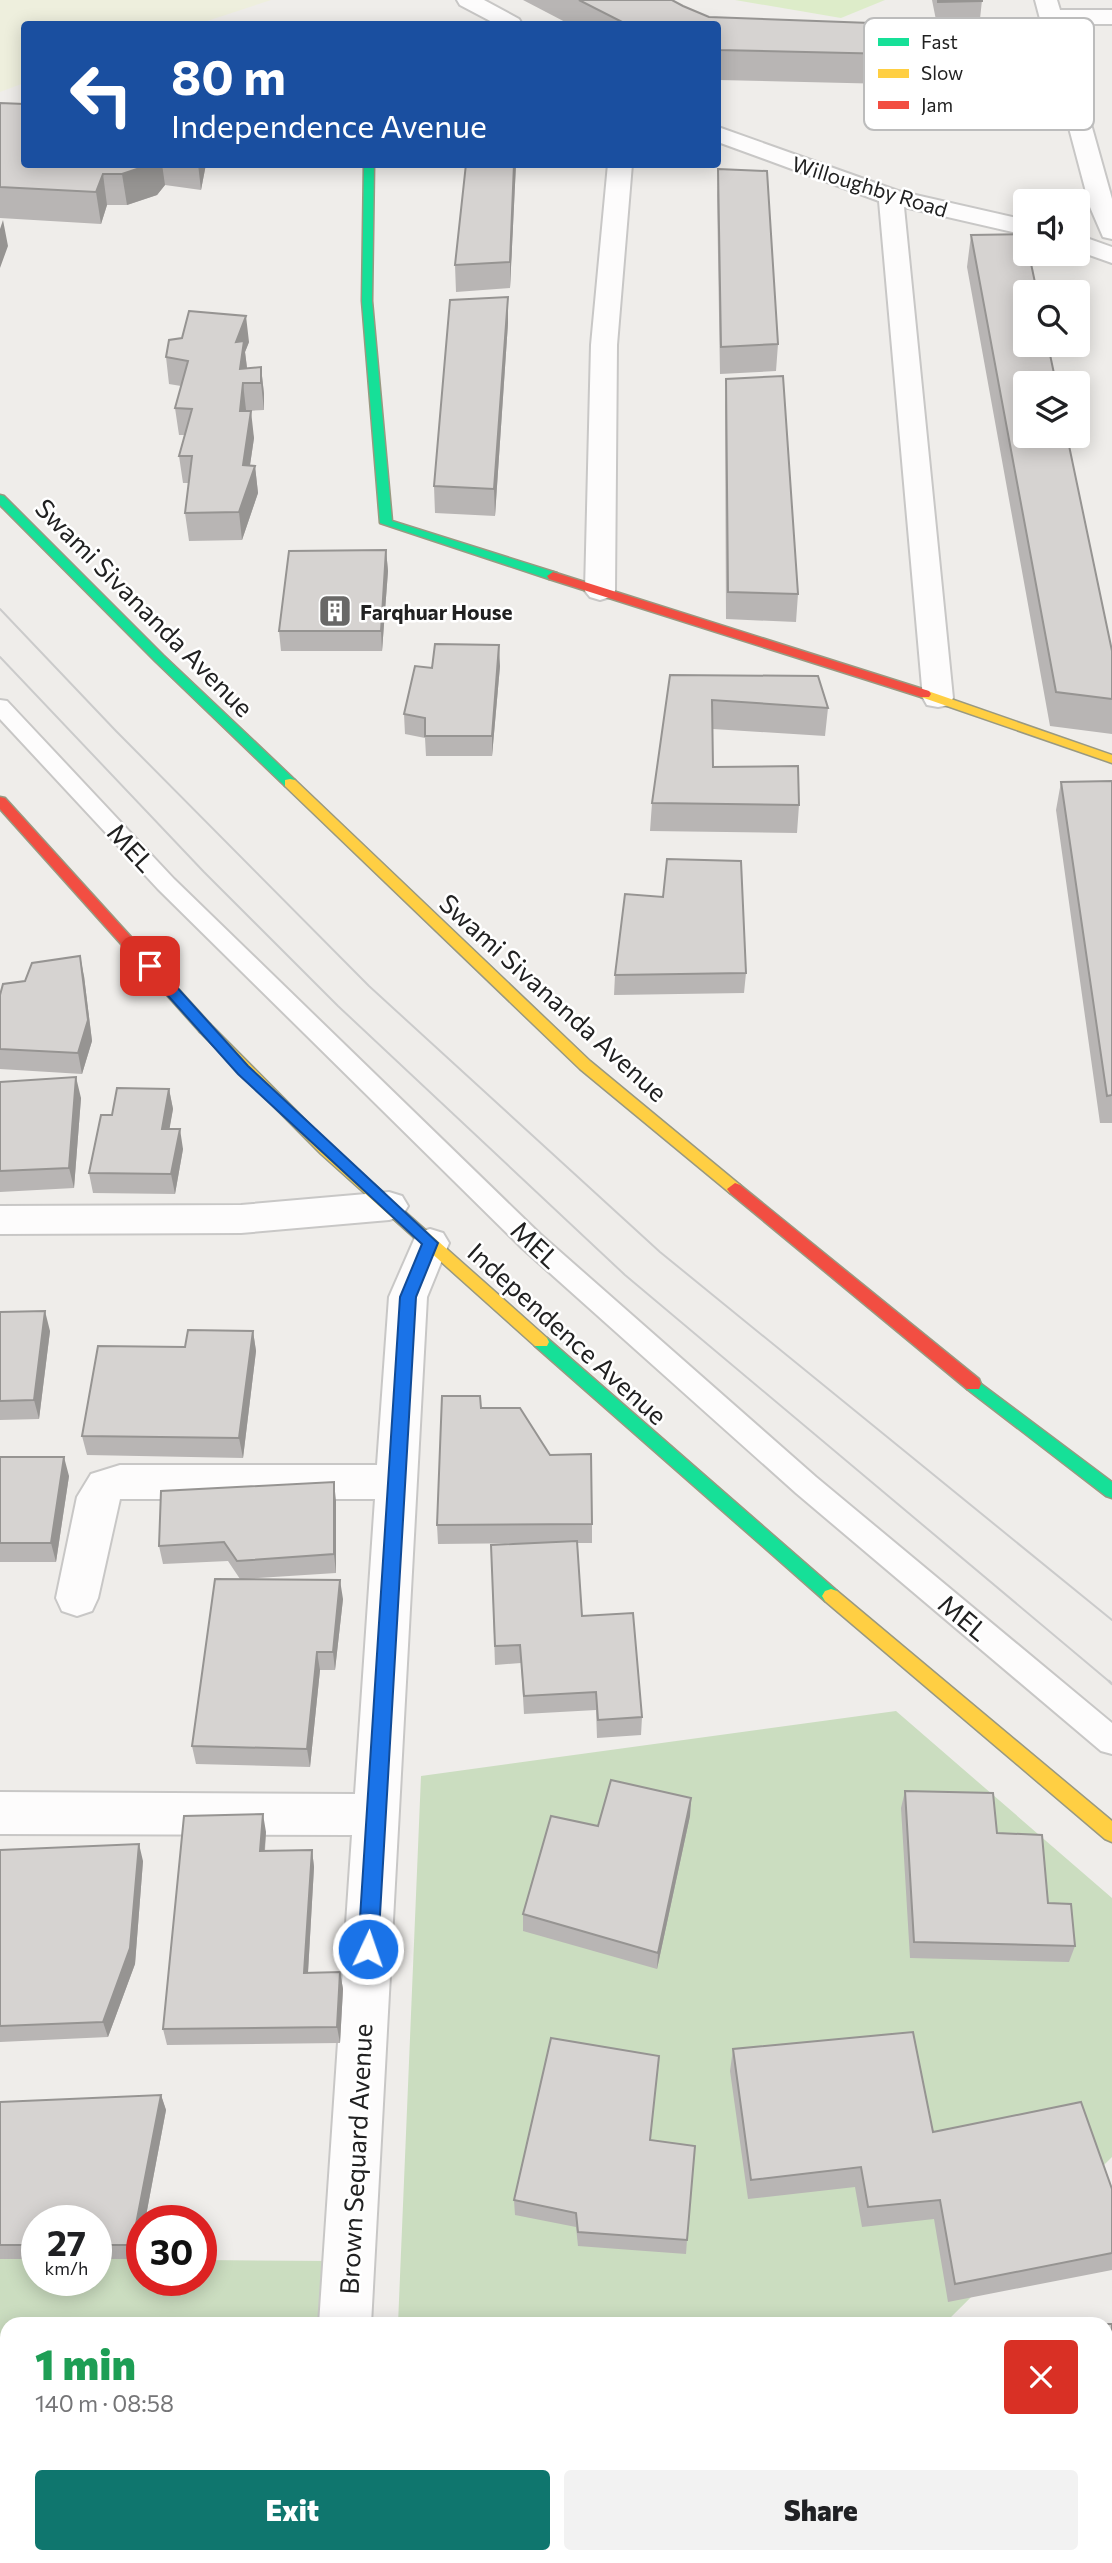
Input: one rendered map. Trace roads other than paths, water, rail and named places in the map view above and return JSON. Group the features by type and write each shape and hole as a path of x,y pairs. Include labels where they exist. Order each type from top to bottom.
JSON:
{"street":[{"path":"468,0 506,21"},
{"path":"1048,8 1112,17"},
{"path":"1070,130 1081,189"},
{"name":"Willoughby Road","path":"721,137 891,197 969,216 1013,223"},
{"path":"369,168 367,300 386,523 938,698 1112,759"},
{"path":"600,591 604,345 620,168"},
{"path":"891,197 938,698"},
{"path":"1090,223 1112,232"},
{"path":"1090,226 1112,256"},
{"name":"Swami Sivananda Avenue","path":"0,498 159,658 585,1065 994,1401 1112,1491"},
{"name":"Independence Avenue","path":"0,801 243,1070 389,1206 764,1540 1112,1833"},
{"path":"0,1220 241,1219 389,1206"},
{"name":"Brown Sequard Avenue","path":"345,2317 408,1297 430,1243"},
{"path":"78,1598 98,1497 106,1486 120,1482 396,1482"},
{"path":"0,1814 376,1815"}],"lane":[{"name":"MEL","path":"0,706 166,884 531,1241 806,1485 1112,1741"}],"tram line":[{"path":"0,609 116,731 369,986 660,1252 1112,1620"},
{"path":"0,657 204,872 338,1006 625,1275 1111,1683"}],"place":[{"name":"Farqhuar House","path":"335,611"}]}
